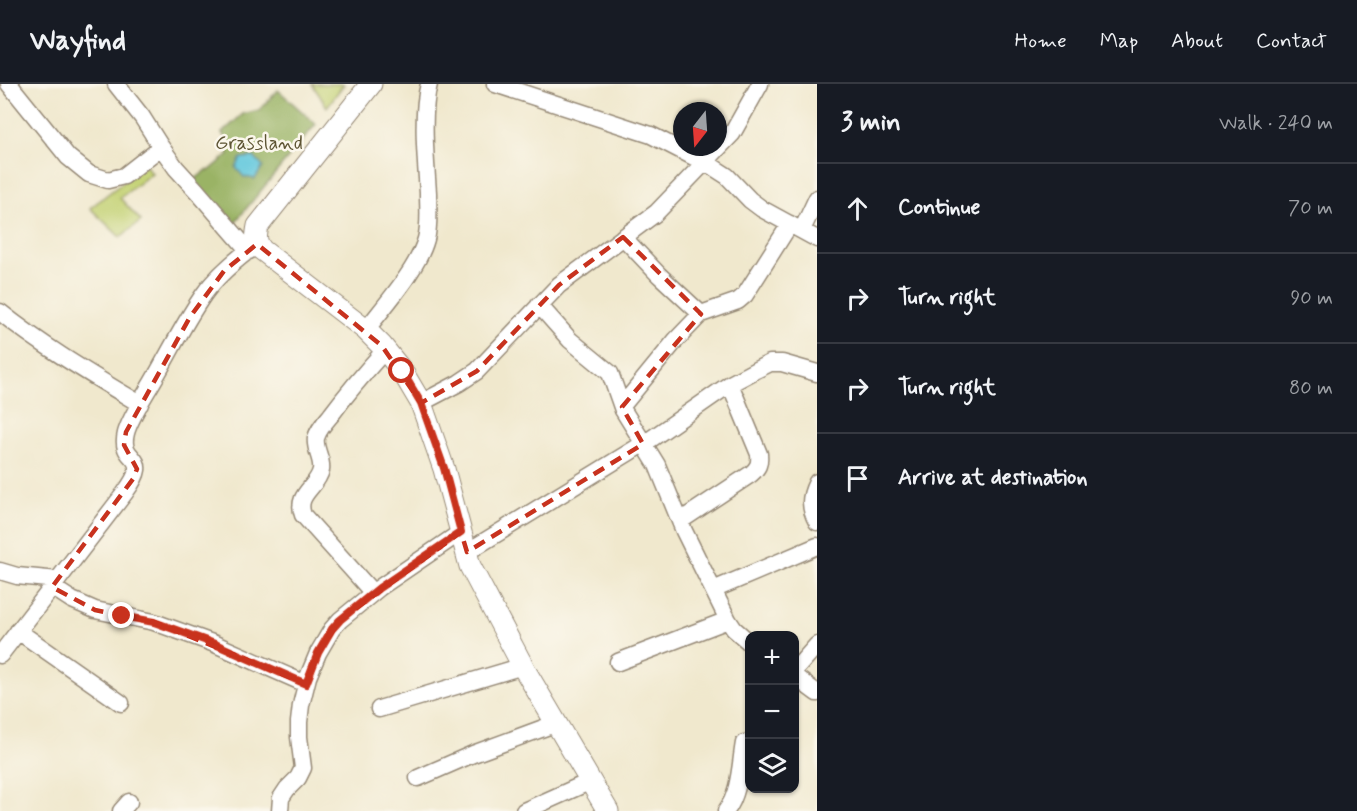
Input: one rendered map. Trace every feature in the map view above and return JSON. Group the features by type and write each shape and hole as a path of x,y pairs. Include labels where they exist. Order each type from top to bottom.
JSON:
{"street":[{"path":"9,84 68,157 89,174 108,180 124,176 160,147"},
{"path":"116,84 142,117 176,168 253,248 262,250 366,330 386,350 402,371 421,403 444,468 470,566 523,666 608,811"},
{"path":"0,655 124,494 133,479 137,469 135,460 124,446 126,432 205,293 224,271 253,248 258,226 371,84"},
{"path":"366,330 404,279 426,240 429,219 425,107 429,84"},
{"path":"495,84 651,135 727,176 762,209 817,239"},
{"path":"421,403 477,371 559,285 656,213 732,134 760,84"},
{"path":"622,406 676,340 701,314 738,301 745,295 817,198"},
{"path":"622,237 701,314"},
{"path":"539,305 570,340 609,373 622,406 657,465 712,590 734,629 745,639"},
{"path":"0,312 51,349 140,404"},
{"path":"373,593 303,515 300,507 302,500 321,472 321,462 315,446 317,436 348,392 386,350"},
{"path":"466,552 643,444 730,384 770,363 782,363 817,373"},
{"path":"680,521 751,474 760,463 759,454 730,384"},
{"path":"817,482 810,502 817,522"},
{"path":"280,811 281,798 298,778 303,768 299,737 301,705 318,653 332,629 373,593 461,532"},
{"path":"712,590 817,546"},
{"path":"0,571 55,584 72,600 95,610 154,622 215,644 306,684"},
{"path":"618,662 728,620"},
{"path":"18,631 121,703"},
{"path":"799,666 817,645"},
{"path":"379,709 523,666"},
{"path":"799,679 817,693"},
{"path":"418,778 473,754 556,723"},
{"path":"726,811 736,790 744,743"},
{"path":"524,811 591,781"}],"highlighted area":[{"path":"623,237 701,314 622,407 643,444 467,552 461,532 340,620 318,653 306,684 154,622 95,610 52,587 133,479 137,469 124,445 126,432 190,317 224,271 257,244 382,346 421,403 477,371 559,285"}],"green space":[{"path":"312,84 344,84 327,107"},
{"name":"Grassland","path":"278,90 316,124 226,233 185,187 229,154 224,145 227,141 222,133 243,114 259,110"},
{"path":"145,165 152,173 120,198 141,221 120,237 90,208"}],"water":[{"path":"254,157 263,167 255,179 244,177 236,168 241,158"}],"route":[{"path":"122,616 154,622 215,644 306,684 318,653 340,620 379,588 461,532 444,468 421,403 402,371"}]}
